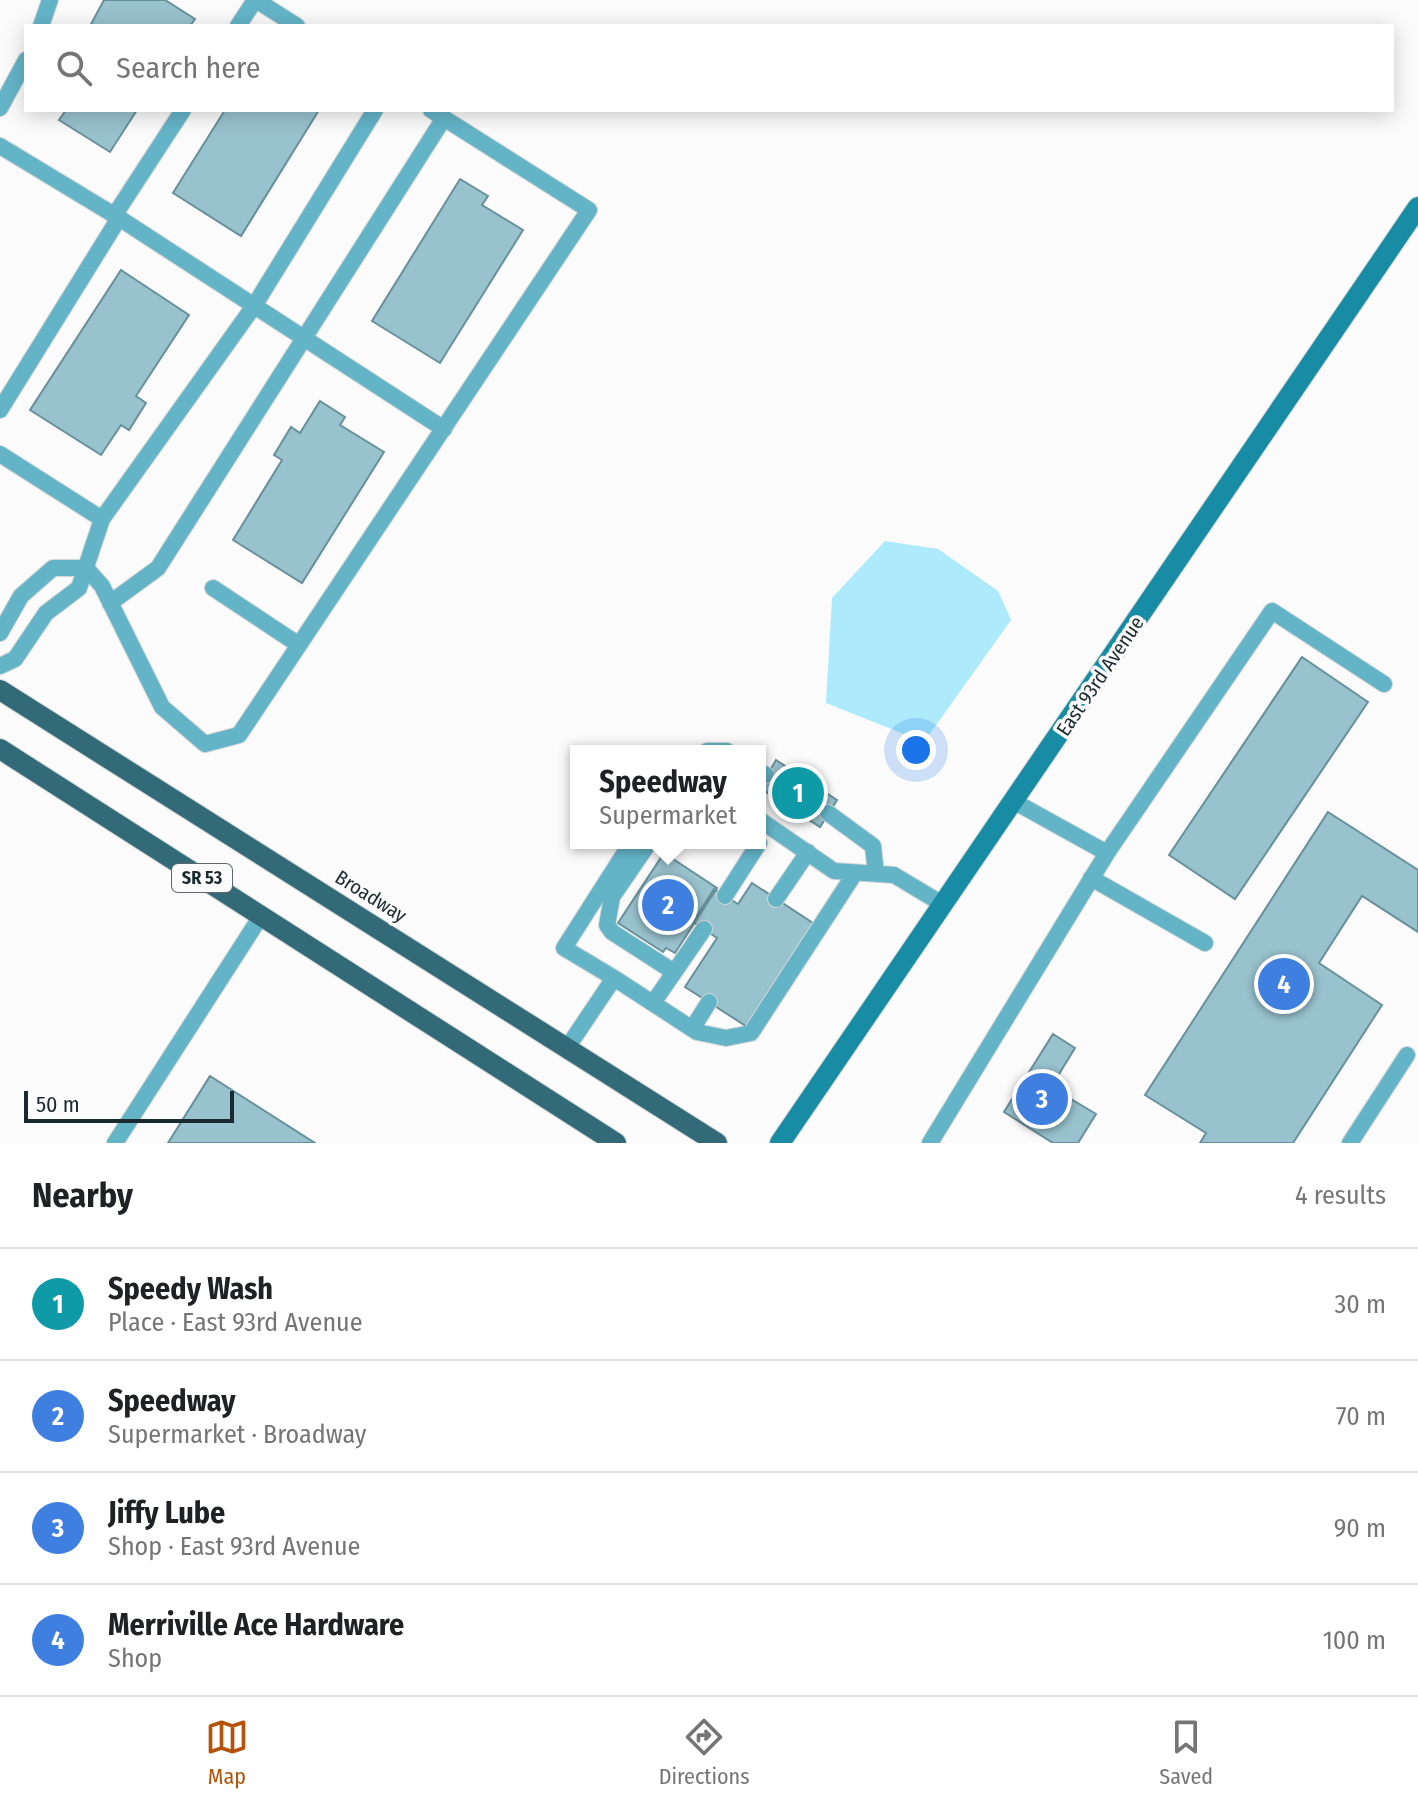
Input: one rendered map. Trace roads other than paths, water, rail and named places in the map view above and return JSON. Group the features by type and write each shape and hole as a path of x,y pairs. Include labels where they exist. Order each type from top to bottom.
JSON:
{"main road":[{"name":"Broadway","path":"0,690 717,1143"},
{"name":"SR 53","path":"0,749 616,1143"}],"street":[{"name":"East 93rd Avenue","path":"780,1143 1418,207"}],"lane":[{"path":"42,24 50,0"},
{"path":"239,24 255,0 294,24"},
{"path":"0,108 24,64"},
{"path":"0,410 182,112"},
{"path":"0,666 15,659 46,613 79,588 102,519 254,306 374,112"},
{"path":"86,568 110,603 162,707 205,744 239,735 589,210 438,114 306,340 158,568 110,603"},
{"path":"0,146 117,217 444,429"},
{"path":"0,454 102,519"},
{"path":"0,633 21,596 53,568 86,568"},
{"path":"213,588 299,645"},
{"path":"930,1143 1107,853 1272,611 1384,684"},
{"path":"1015,802 1107,853"},
{"path":"828,813 873,846 876,874"},
{"path":"766,824 834,871 894,875 944,905"},
{"path":"627,849 564,948 692,1029 726,1038 751,1033 855,873"},
{"path":"645,849 612,897 607,925 612,932 674,972"},
{"path":"725,896 755,849"},
{"path":"776,899 808,852"},
{"path":"1091,878 1205,943"},
{"path":"115,1143 261,916"},
{"path":"653,1003 704,929"},
{"path":"567,1048 614,978"},
{"path":"692,1029 709,1002"},
{"path":"1350,1143 1407,1055"}],"place":[{"name":"Speedy Wash","path":"798,793"},
{"name":"Speedway","path":"668,905"},
{"name":"Merriville Ace Hardware","path":"1284,984"},
{"name":"Jiffy Lube","path":"1042,1099"}]}
